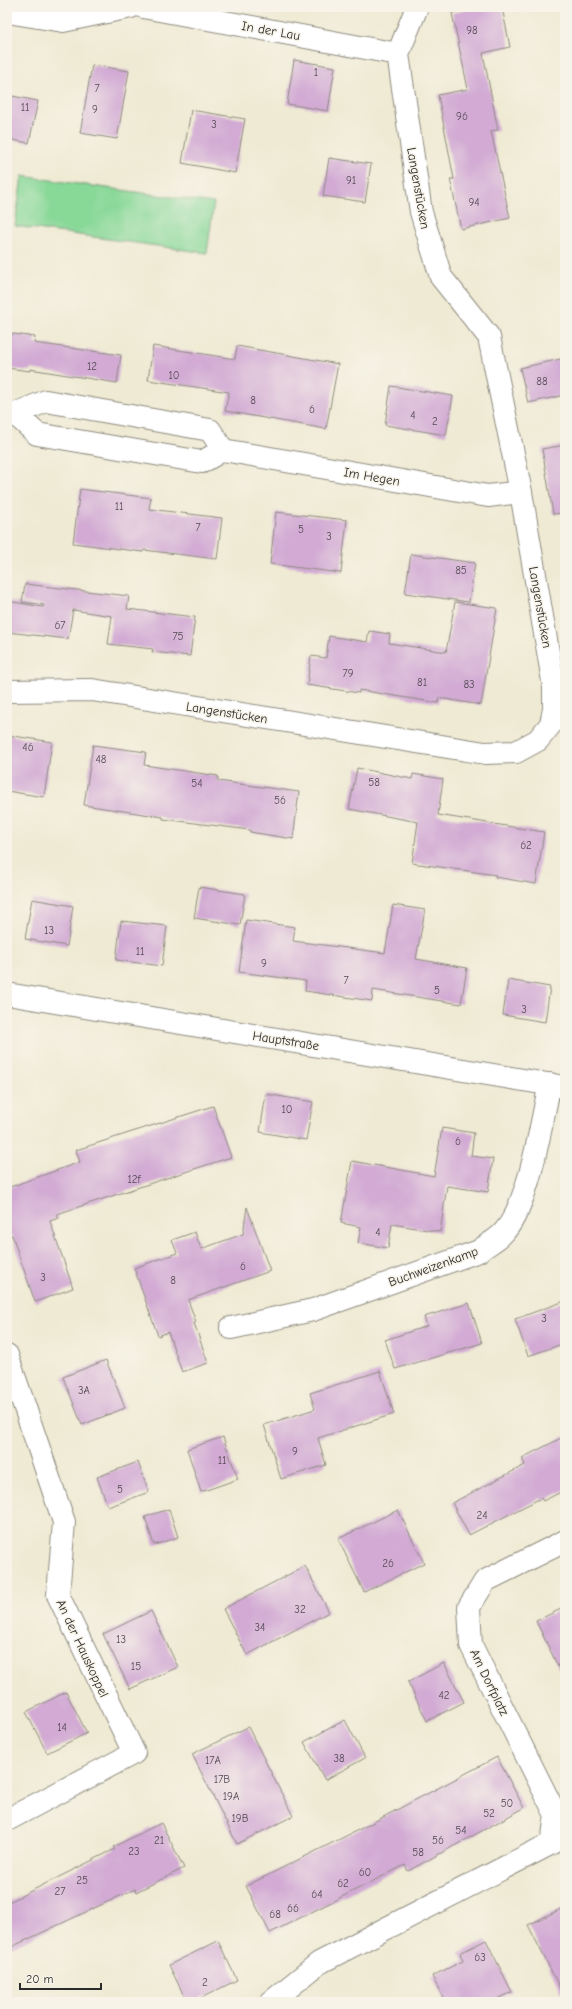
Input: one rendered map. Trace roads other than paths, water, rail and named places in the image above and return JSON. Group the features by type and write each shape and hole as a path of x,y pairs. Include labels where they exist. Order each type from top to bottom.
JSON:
{"street":[{"path":"7,12 63,21 131,7"},
{"name":"In der Lau","path":"144,7 398,54"},
{"name":"Langenstücken","path":"7,691 92,690 485,753 516,752 538,740 551,724 554,709 554,687 521,492 489,337 441,277 421,212 398,54 416,7"},
{"path":"46,401 210,430 222,450 202,462 37,434 11,414 46,401"},
{"name":"Im Hegen","path":"222,450 488,496 521,492"},
{"name":"Hauptstraße","path":"7,994 557,1086"},
{"name":"Buchweizenkamp","path":"231,1328 313,1310 479,1251 502,1234 519,1208 539,1139 557,1086"},
{"name":"An der Hauskoppel","path":"7,1355 64,1522 58,1596 134,1754 7,1820"},
{"name":"Am Dorfplatz","path":"273,2001 319,1963 559,1845 556,1815 471,1645 469,1607 485,1581 565,1541"}]}
